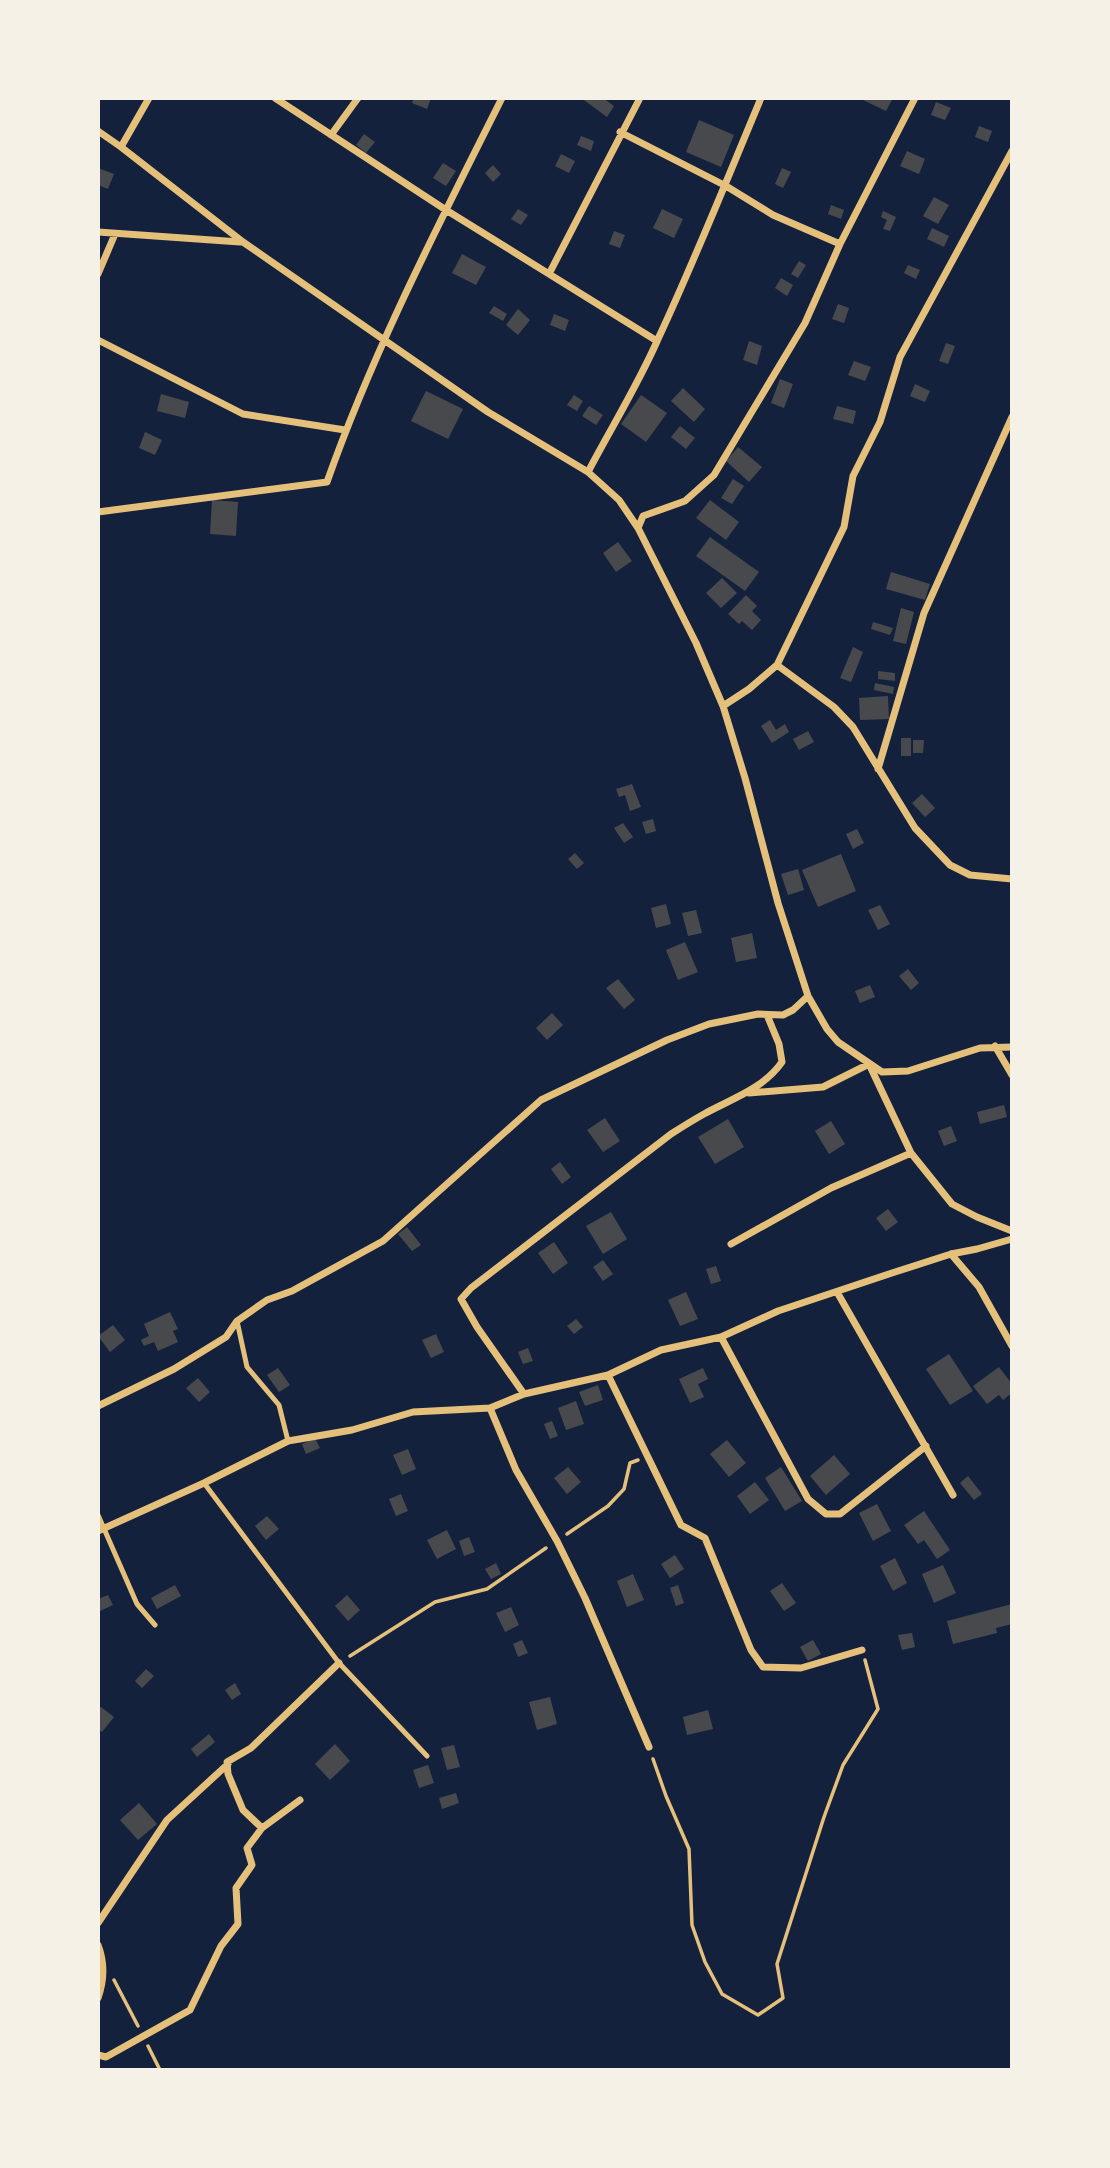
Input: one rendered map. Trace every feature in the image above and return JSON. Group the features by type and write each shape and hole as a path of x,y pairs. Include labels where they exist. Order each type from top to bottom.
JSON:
{"street":[{"path":"121,147 149,98"},
{"path":"275,98 446,210 657,341"},
{"path":"331,135 358,98"},
{"path":"98,512 327,482 345,430 384,341 502,98"},
{"path":"549,274 620,132 640,98"},
{"path":"588,472 657,341 726,186 761,98"},
{"path":"638,528 643,516 685,501 714,475 805,323 840,244 915,98"},
{"path":"98,131 243,242 488,412 588,472 619,500 638,528 696,643 723,706 781,913 808,996 827,1029 838,1042 882,1072 908,1070 979,1048 1012,1047"},
{"path":"620,132 726,186 773,215 840,244"},
{"path":"723,706 749,689 777,665 844,527 853,476 880,422 900,357 1012,151"},
{"path":"98,232 243,242"},
{"path":"98,274 115,233"},
{"path":"98,340 243,414 345,430"},
{"path":"878,769 924,613 1012,417"},
{"path":"777,665 834,707 853,727 915,828 950,865 970,875 1012,878"},
{"path":"98,1406 174,1369 226,1338 237,1321 267,1300 292,1291 383,1241 541,1100 667,1040 699,1028 746,1017 783,1015 808,996"},
{"path":"524,1394 477,1327 461,1299 471,1287 671,1134 704,1114 748,1093 775,1072 782,1062 779,1044 767,1015"},
{"path":"995,1046 1012,1075"},
{"path":"748,1093 823,1087 869,1063"},
{"path":"869,1063 911,1153 951,1204 1012,1231"},
{"path":"731,1244 831,1188 911,1153"},
{"path":"101,1530 288,1441 352,1430 413,1412 490,1408 524,1394 608,1375 661,1350 721,1337 778,1311 951,1254 977,1250 1012,1239"},
{"path":"951,1254 979,1287 1012,1346"},
{"path":"837,1292 953,1495"},
{"path":"721,1337 808,1499 826,1514 840,1514 926,1446"},
{"path":"608,1375 681,1525 705,1538 751,1650 762,1667 801,1668 862,1650"},
{"path":"490,1408 516,1470 557,1541 584,1598 649,1747"},
{"path":"98,1923 167,1821 228,1764 227,1762 251,1748 339,1663"},
{"path":"228,1764 228,1773 243,1810 262,1828"},
{"path":"98,2055 106,2057 190,2010 222,1946 238,1924 236,1888 252,1865 247,1848 262,1828 300,1800"},
{"path":"98,1945 104,1960 98,1998"}],"lane":[{"path":"237,1321 247,1367 279,1405 288,1441"},
{"path":"204,1483 339,1663 428,1756"},
{"path":"98,1515 101,1530 137,1604 155,1625"}],"path":[{"path":"339,1663 436,1602 487,1589 608,1506 624,1489 630,1462 648,1457"},
{"path":"649,1747 666,1797 689,1849 692,1925 705,1962 722,1994 758,2015 783,1998 777,1964 824,1817 844,1765 878,1709 862,1650"},
{"path":"104,1960 160,2070"}],"building":[{"path":"414,98 431,98 427,109 412,103"},
{"path":"581,98 603,98 614,106 607,117"},
{"path":"893,98 886,111 863,100"},
{"path":"936,102 951,108 945,120 931,115"},
{"path":"699,120 734,135 721,167 686,152"},
{"path":"979,126 992,131 988,142 975,137"},
{"path":"364,134 375,142 366,153 356,145"},
{"path":"581,136 594,141 591,151 577,145"},
{"path":"907,151 925,159 919,174 900,166"},
{"path":"561,154 575,161 569,173 555,166"},
{"path":"443,163 456,171 446,186 433,178"},
{"path":"493,165 501,174 493,182 485,173"},
{"path":"98,168 114,174 108,189 98,185"},
{"path":"782,168 791,172 783,188 775,184"},
{"path":"934,197 949,205 938,224 923,216"},
{"path":"831,205 844,210 841,219 828,214"},
{"path":"518,209 528,215 521,225 511,219"},
{"path":"662,209 683,219 674,238 653,228"},
{"path":"883,211 896,217 890,231 883,229 887,220 881,217"},
{"path":"932,228 949,236 944,247 927,239"},
{"path":"614,231 625,235 620,248 609,244"},
{"path":"462,254 486,267 476,285 452,273"},
{"path":"799,261 806,265 798,278 791,274"},
{"path":"908,265 920,270 916,279 904,273"},
{"path":"781,278 793,285 787,296 775,288"},
{"path":"838,304 849,308 844,323 832,319"},
{"path":"494,306 507,314 503,321 489,313"},
{"path":"518,309 530,320 518,335 506,325"},
{"path":"554,314 569,320 565,331 550,325"},
{"path":"749,341 762,346 757,365 743,360"},
{"path":"946,343 955,346 948,364 939,361"},
{"path":"854,361 871,367 865,381 848,375"},
{"path":"780,379 793,384 784,408 771,403"},
{"path":"915,384 930,391 925,402 910,396"},
{"path":"683,388 705,409 694,422 671,401"},
{"path":"426,391 463,409 448,439 411,421"},
{"path":"161,394 189,402 185,418 157,411"},
{"path":"574,395 583,401 577,411 567,405"},
{"path":"641,395 667,413 646,442 621,424"},
{"path":"589,406 603,415 596,425 582,416"},
{"path":"837,406 856,411 853,424 833,419"},
{"path":"680,426 695,438 686,449 671,437"},
{"path":"145,432 162,440 155,455 139,448"},
{"path":"738,447 762,467 749,482 726,461"},
{"path":"733,479 744,486 732,504 721,498"},
{"path":"212,500 238,502 236,536 210,534"},
{"path":"710,500 739,522 726,540 696,518"},
{"path":"710,537 759,572 745,591 696,556"},
{"path":"618,542 632,561 616,572 603,553"},
{"path":"891,572 930,584 925,600 886,589"},
{"path":"722,578 737,593 721,608 706,593"},
{"path":"746,595 757,606 752,611 761,620 752,630 742,621 739,624 728,614"},
{"path":"901,608 914,612 906,644 893,641"},
{"path":"873,622 893,628 890,635 871,629"},
{"path":"853,647 863,652 851,682 840,678"},
{"path":"878,671 895,673 895,681 878,679"},
{"path":"875,683 894,687 893,694 874,690"},
{"path":"888,696 889,719 860,720 859,698"},
{"path":"770,720 776,730 785,724 789,732 772,743 761,726"},
{"path":"808,731 814,742 799,750 793,739"},
{"path":"901,738 911,738 911,756 901,756"},
{"path":"913,740 924,740 923,753 913,753"},
{"path":"632,784 641,807 630,811 625,795 619,797 616,789"},
{"path":"922,794 935,808 925,817 912,803"},
{"path":"653,819 656,831 646,834 642,822"},
{"path":"623,823 633,837 624,843 614,828"},
{"path":"857,829 864,843 853,849 846,834"},
{"path":"575,853 584,863 577,869 568,859"},
{"path":"841,854 856,891 818,907 802,870"},
{"path":"798,869 804,890 788,895 781,874"},
{"path":"666,904 671,924 656,928 651,908"},
{"path":"880,905 890,924 878,930 868,910"},
{"path":"696,910 702,933 688,936 682,913"},
{"path":"752,933 757,958 736,962 731,938"},
{"path":"685,942 698,972 678,980 666,950"},
{"path":"908,969 919,983 911,990 899,976"},
{"path":"618,979 635,1000 624,1009 606,988"},
{"path":"870,985 875,997 860,1003 855,991"},
{"path":"552,1013 563,1025 547,1040 536,1028"},
{"path":"1004,1105 1007,1117 980,1124 977,1112"},
{"path":"605,1118 620,1141 603,1152 587,1130"},
{"path":"728,1119 744,1147 715,1164 698,1137"},
{"path":"831,1121 845,1144 829,1154 815,1131"},
{"path":"951,1126 957,1141 944,1146 938,1131"},
{"path":"560,1162 571,1177 562,1184 551,1169"},
{"path":"888,1209 898,1222 886,1231 876,1218"},
{"path":"611,1212 627,1239 603,1254 586,1226"},
{"path":"407,1227 421,1245 412,1251 398,1234"},
{"path":"554,1242 568,1263 553,1274 538,1253"},
{"path":"603,1260 613,1274 603,1281 593,1267"},
{"path":"716,1266 721,1281 711,1284 706,1269"},
{"path":"686,1292 698,1319 680,1326 668,1300"},
{"path":"170,1312 178,1329 173,1331 178,1342 158,1351 154,1342 144,1346 141,1340 149,1336 144,1324"},
{"path":"576,1319 583,1327 574,1334 567,1326"},
{"path":"113,1325 125,1340 110,1352 98,1336"},
{"path":"436,1334 444,1352 431,1358 422,1340"},
{"path":"528,1348 533,1361 523,1364 518,1352"},
{"path":"949,1354 973,1391 950,1405 926,1369"},
{"path":"999,1367 1012,1384 1012,1393 1003,1400 999,1395 987,1404 973,1386"},
{"path":"278,1368 290,1385 279,1392 267,1375"},
{"path":"703,1368 708,1379 698,1384 704,1397 690,1403 679,1379"},
{"path":"198,1378 210,1392 199,1402 186,1388"},
{"path":"598,1385 603,1400 585,1406 579,1392"},
{"path":"576,1401 584,1424 566,1430 558,1408"},
{"path":"552,1421 558,1436 550,1439 544,1424"},
{"path":"315,1438 320,1448 306,1454 302,1444"},
{"path":"727,1440 746,1463 729,1477 710,1454"},
{"path":"408,1449 416,1469 402,1475 393,1455"},
{"path":"834,1455 850,1474 826,1495 810,1476"},
{"path":"568,1467 581,1482 567,1494 554,1478"},
{"path":"781,1467 802,1501 785,1511 765,1478"},
{"path":"968,1476 982,1494 974,1500 960,1483"},
{"path":"755,1482 769,1500 750,1514 737,1496"},
{"path":"401,1494 408,1511 396,1516 389,1499"},
{"path":"877,1504 891,1531 873,1541 859,1513"},
{"path":"924,1511 950,1550 937,1559 924,1540 918,1544 904,1525"},
{"path":"267,1516 279,1529 266,1540 255,1526"},
{"path":"447,1530 456,1549 437,1559 427,1540"},
{"path":"469,1537 475,1552 464,1556 459,1541"},
{"path":"675,1555 684,1569 670,1578 661,1564"},
{"path":"895,1558 907,1583 893,1591 880,1566"},
{"path":"496,1563 501,1574 491,1579 485,1569"},
{"path":"943,1565 956,1593 934,1603 922,1574"},
{"path":"633,1574 644,1600 627,1607 617,1581"},
{"path":"782,1583 796,1603 784,1611 770,1591"},
{"path":"175,1585 181,1596 157,1609 151,1598"},
{"path":"678,1585 684,1603 676,1606 670,1588"},
{"path":"108,1595 113,1605 98,1612 98,1599"},
{"path":"347,1595 360,1610 348,1621 335,1606"},
{"path":"1012,1604 1012,1624 996,1628 997,1633 953,1644 947,1621"},
{"path":"511,1607 519,1625 505,1632 496,1613"},
{"path":"912,1633 915,1647 902,1650 898,1635"},
{"path":"522,1640 528,1653 518,1657 513,1644"},
{"path":"813,1640 821,1654 808,1661 800,1647"},
{"path":"146,1669 154,1676 142,1688 135,1681"},
{"path":"235,1683 241,1694 232,1700 225,1690"},
{"path":"550,1697 557,1724 537,1730 529,1702"},
{"path":"101,1707 114,1717 102,1732 98,1729 98,1710"},
{"path":"708,1710 713,1729 687,1735 683,1717"},
{"path":"209,1734 215,1742 197,1757 191,1749"},
{"path":"335,1744 350,1761 330,1780 315,1764"},
{"path":"454,1745 460,1767 447,1770 441,1748"},
{"path":"428,1765 434,1783 419,1788 413,1770"},
{"path":"456,1793 459,1803 442,1809 439,1798"},
{"path":"139,1803 157,1824 138,1840 120,1820"}]}
